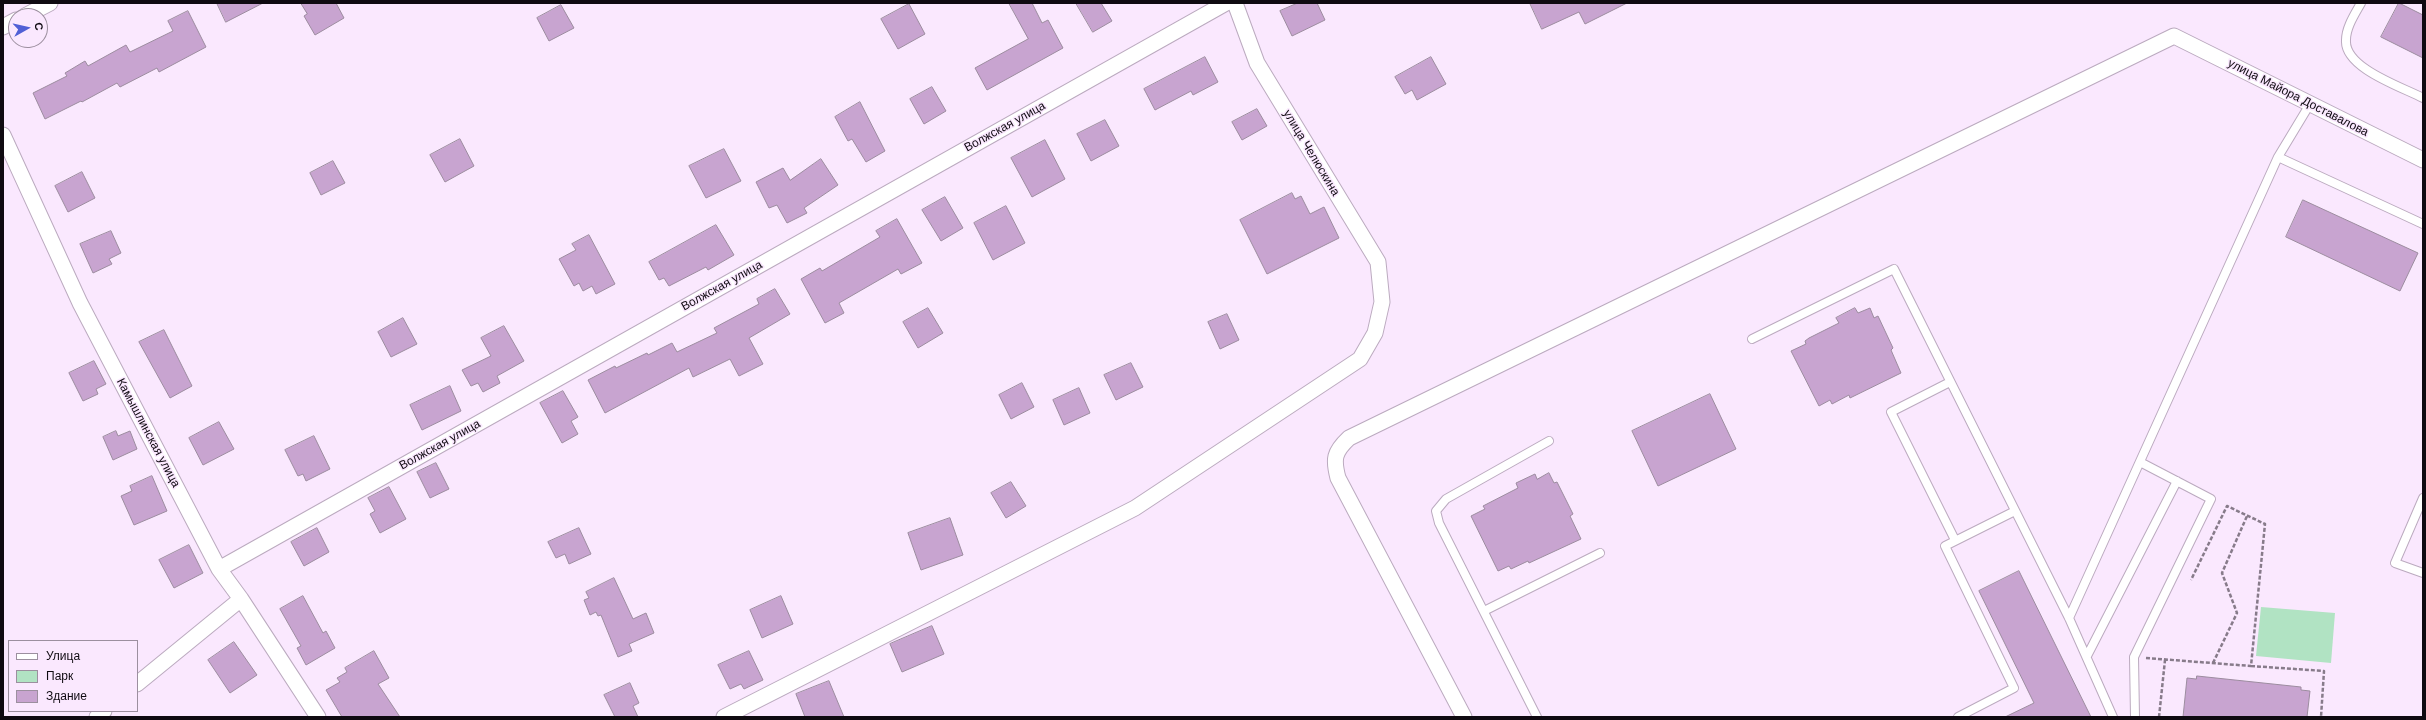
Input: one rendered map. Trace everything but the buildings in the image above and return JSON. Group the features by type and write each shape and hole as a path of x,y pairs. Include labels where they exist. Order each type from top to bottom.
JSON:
{"street":[{"path":"40,8 50,3"},
{"name":"Волжская улица","path":"219,569 1226,3"},
{"name":"улица Челюскина","path":"724,717 1135,508 1360,359 1375,333 1382,302 1378,262 1257,63 1235,3"},
{"name":"улица Майора Доставалова","path":"1464,717 1338,478 1334,463 1338,448 1348,438 2174,36 2423,160"},
{"name":"Камышлинская улица","path":"3,135 80,303 219,569 242,599 318,717"},
{"path":"138,683 242,599"}],"lane":[{"path":"2361,3 2347,30 2345,41 2352,60 2361,67 2423,98"},
{"path":"2069,618 2278,157 2310,104"},
{"path":"2278,157 2423,224"},
{"path":"1752,339 1894,269 2069,618 2113,717"},
{"path":"1950,382 1891,412 1955,540"},
{"path":"1538,717 1439,523 1436,511 1446,499 1549,441"},
{"path":"2135,717 2134,657 2211,499 2140,462"},
{"path":"2087,656 2177,481"},
{"path":"2423,498 2396,563 2423,573"},
{"path":"1958,717 2014,688 1945,546 2015,511"},
{"path":"1484,611 1600,553"}],"path":[{"path":"2191,580 2227,506 2265,524 2251,666"},
{"path":"2213,663 2237,613 2222,573 2246,516"},
{"path":"2134,657 2324,671 2321,717"},
{"path":"2159,717 2165,660"}],"green space":[{"path":"2261,607 2335,613 2331,663 2256,656"}]}
